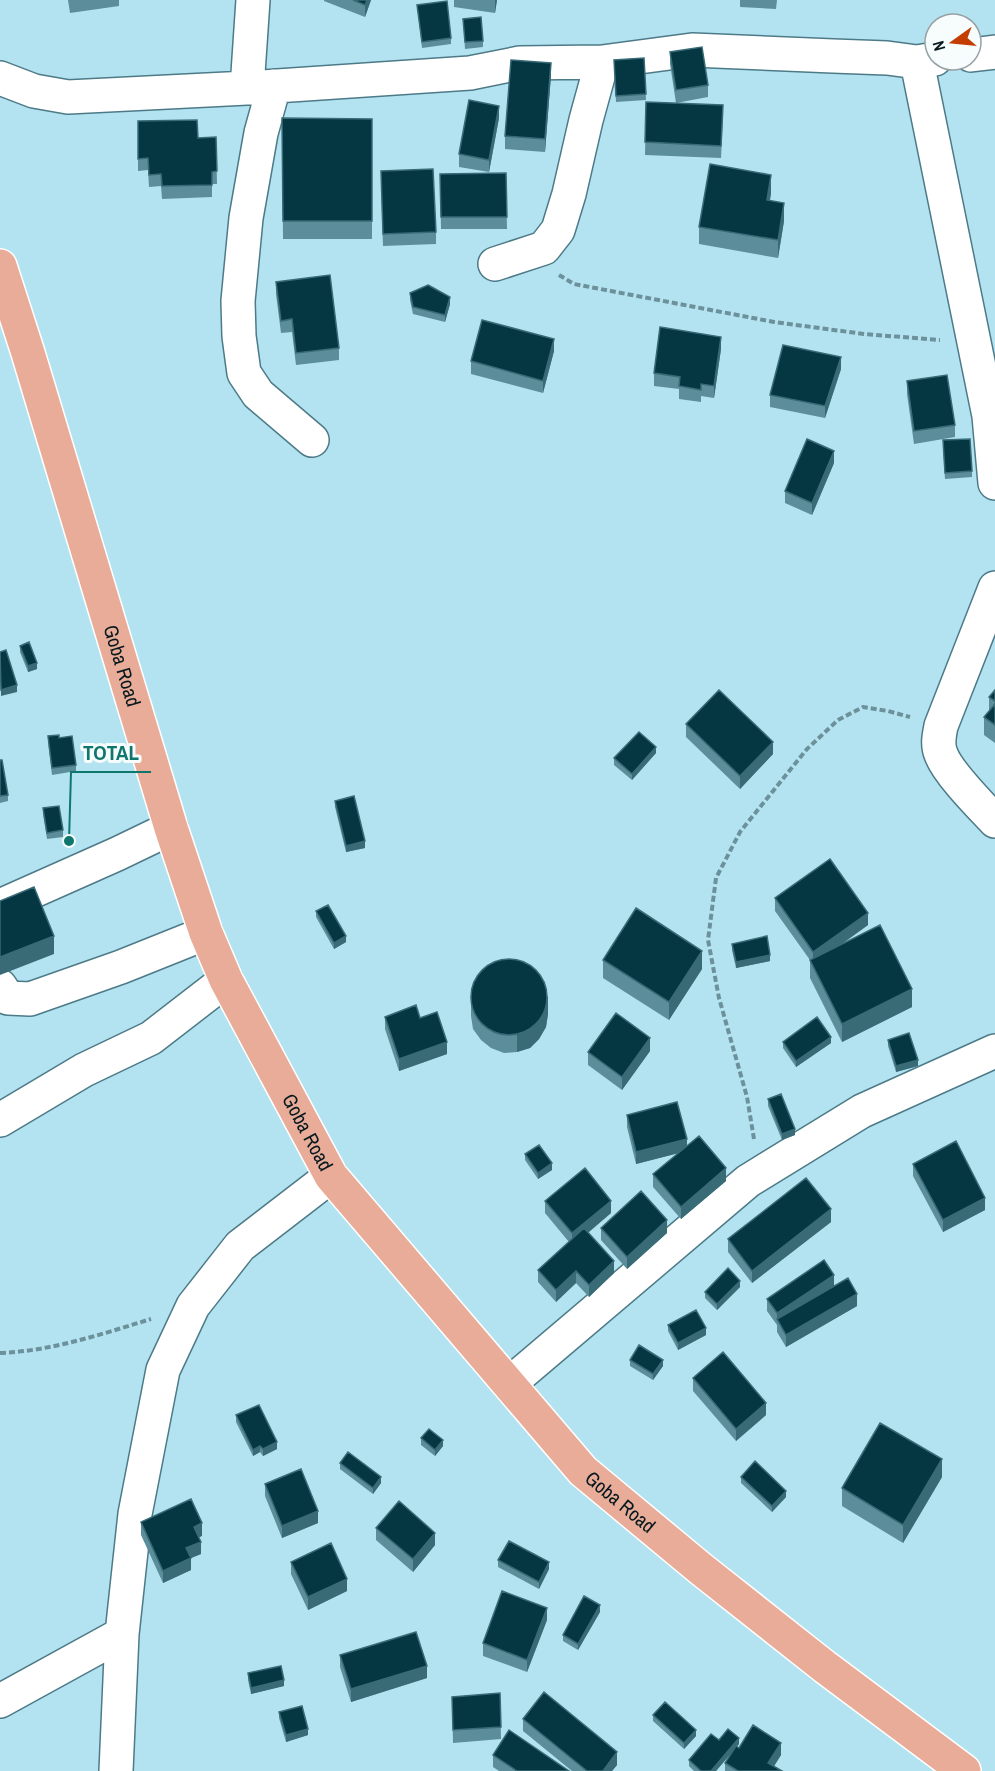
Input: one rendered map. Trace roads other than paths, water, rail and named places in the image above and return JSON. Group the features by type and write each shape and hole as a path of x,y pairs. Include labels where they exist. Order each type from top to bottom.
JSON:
{"main road":[{"name":"Goba Road","path":"0,266 171,828 206,933 226,980 331,1176 583,1471 701,1569 825,1667 964,1771"}],"street":[{"path":"254,0 261,133 246,218 238,301 239,336 244,373 258,394 312,440"},
{"path":"0,78 34,91 68,97 470,73 520,63 602,62 692,51 923,61"},
{"path":"495,264 544,248 558,230 602,62"},
{"path":"928,72 974,343 989,416 995,483"},
{"path":"995,588 938,739 940,753 947,766 995,821"},
{"path":"0,906 171,828"},
{"path":"0,986 8,998 30,999 122,968 206,933"},
{"path":"0,1120 84,1070 150,1038 226,980"},
{"path":"509,1384 748,1181 862,1111 995,1051"},
{"path":"116,1771 122,1634 135,1514 164,1370 193,1306 240,1246 331,1176"},
{"path":"0,1701 122,1634"}],"place":[{"name":"TOTAL","path":"69,841"}]}
